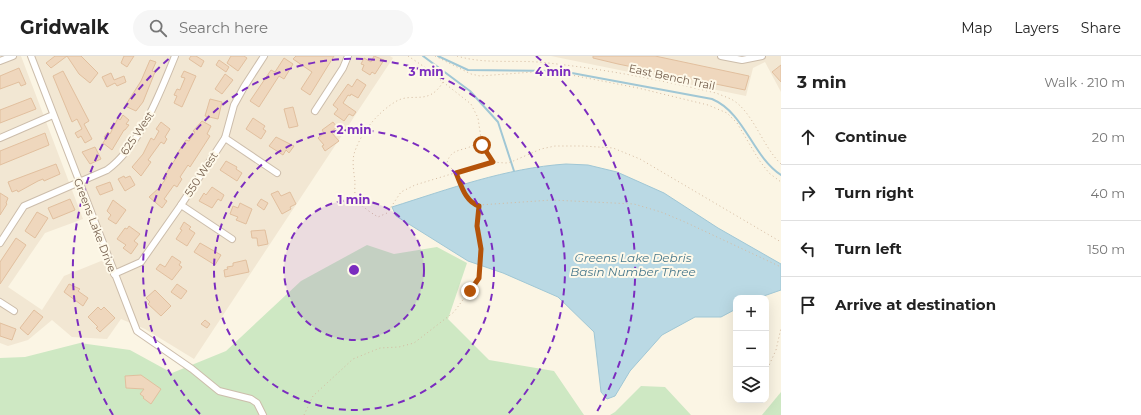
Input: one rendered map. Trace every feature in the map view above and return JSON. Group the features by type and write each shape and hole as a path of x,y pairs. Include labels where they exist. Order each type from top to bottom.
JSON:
{"street":[{"path":"0,61 13,56"},
{"name":"Greens Lake Drive","path":"31,56 137,331 192,369 219,391 251,399 257,403 264,415"},
{"name":"625 West","path":"0,243 24,206 78,181 107,170 118,161 151,114 175,56"},
{"name":"550 West","path":"114,274 141,262 181,205 225,138 234,105 264,56"},
{"path":"315,111 343,68 348,56"},
{"path":"721,56 742,60 762,56"},
{"path":"0,138 53,115"},
{"path":"225,138 277,173"},
{"path":"181,205 232,239"},
{"path":"0,302 14,311"}],"path":[{"path":"408,56 429,70 471,104 478,118 482,145 493,162"},
{"path":"435,56 475,75 533,72 561,73 638,88 708,105 727,113 737,124 759,160 769,173 781,182"},
{"name":"East Bench Trail","path":"457,56 476,61 546,63 591,69 716,93 731,99 742,108 781,164"},
{"path":"443,82 437,92 427,96 397,100 380,112 370,125 354,154 353,168 355,197 363,207 378,217 387,213 401,192 493,162 506,163 529,153 555,146 613,148 640,159 781,242"},
{"path":"481,136 475,144 456,150 448,157 447,163 450,169 456,173 467,196 474,204 479,206 552,200 634,204 661,212 685,222 781,267"},
{"path":"304,415 316,392 353,360 380,348 399,347 414,343 460,306 479,278 481,249 477,226 479,206"},
{"path":"768,367 776,350 781,328"}],"shaded area":[{"path":"0,56 21,56 83,219 45,233 8,287 42,310 64,276 106,259 30,56 390,56 393,58 194,359 145,329 121,319 107,339 72,337 52,320 28,340 8,346 0,343"},
{"path":"551,56 781,56 781,92 765,62 753,68 746,96"}],"green space":[{"path":"367,245 394,254 437,247 467,263 448,319 489,360 554,371 584,415 0,415 0,358 25,357 80,343 130,350 172,373 226,351 301,281"},
{"path":"641,386 665,387 691,415 610,415 615,412"},
{"path":"781,392 781,415 762,415"}],"water":[{"name":"Greens Lake Debris Basin Number Three","path":"566,164 588,165 617,172 664,193 718,228 781,264 781,290 767,295 733,295 733,311 721,317 695,317 662,335 630,371 615,396 607,399 601,392 594,332 558,297 503,273 468,261 396,216 392,207 478,180 544,166"}],"building":[{"path":"55,56 67,56 51,68 46,63"},
{"path":"67,56 81,56 98,73 90,83 79,74"},
{"path":"124,56 134,56 127,67 121,63"},
{"path":"191,56 196,56 204,61 201,67 189,59"},
{"path":"231,56 244,56 247,58 238,71 227,63"},
{"path":"296,56 334,56 310,95 301,89 312,72 293,59"},
{"path":"374,56 384,60 375,74 372,72 370,75 362,70 364,65 361,64 364,58 371,62"},
{"path":"593,56 655,56 749,76 745,90 618,64 593,58"},
{"path":"284,58 293,64 284,79 279,76 259,107 250,101 271,70 275,72"},
{"path":"150,60 156,62 152,71 155,72 143,102 136,111 125,106 141,81"},
{"path":"219,60 229,67 226,72 216,65"},
{"path":"781,65 781,82 772,72"},
{"path":"19,68 26,84 21,86 19,82 0,89 0,76"},
{"path":"63,71 89,121 84,124 92,139 85,143 81,136 78,138 75,133 82,129 77,119 72,122 53,76"},
{"path":"184,71 196,76 182,107 174,103 177,96 174,95 177,89 180,90 185,78 181,77"},
{"path":"111,73 114,80 124,76 126,82 117,86 115,83 107,87 102,77"},
{"path":"225,74 233,80 222,94 215,89"},
{"path":"357,79 366,85 358,98 351,94 350,96 348,95 343,103 356,112 353,116 349,114 344,121 334,114 338,109 333,105 348,84 352,87"},
{"path":"31,98 36,109 0,123 0,110"},
{"path":"210,99 222,102 218,119 205,116"},
{"path":"293,107 298,126 289,128 284,109"},
{"path":"123,115 129,120 126,124 129,125 124,130 112,150 103,143 106,138 104,137 108,132 110,134 118,118 120,120"},
{"path":"253,118 265,126 263,129 266,131 261,139 246,129"},
{"path":"202,121 211,126 207,134 210,136 190,167 188,165 180,177 182,179 177,187 174,185 164,199 167,201 162,208 149,197 160,187 167,177 165,175 178,155 177,154 186,140 189,141 195,132 193,131"},
{"path":"161,122 170,129 165,137 167,139 164,144 161,142 148,160 151,162 141,176 132,167 143,154 151,138 154,140 159,131 156,129"},
{"path":"333,122 337,127 331,132 339,141 325,151 322,146 324,145 318,138 324,133 322,130"},
{"path":"45,133 49,145 0,165 0,151"},
{"path":"276,137 294,146 289,153 286,150 283,155 269,146"},
{"path":"95,147 101,159 90,164 82,152"},
{"path":"226,161 237,167 236,169 242,173 237,181 220,170"},
{"path":"56,164 60,174 44,181 43,179 38,181 18,192 17,190 12,192 8,182"},
{"path":"124,176 125,178 130,176 135,185 125,191 118,179"},
{"path":"110,182 113,190 100,195 96,187"},
{"path":"212,187 224,195 221,201 218,199 212,208 199,201 204,193 206,195"},
{"path":"278,191 281,196 290,192 296,204 282,214 271,194"},
{"path":"0,193 8,198 7,204 0,215"},
{"path":"70,199 75,210 53,219 48,208"},
{"path":"261,199 268,203 264,210 257,205"},
{"path":"113,200 126,210 116,224 108,219 111,215 107,211"},
{"path":"240,203 252,209 246,224 236,220 238,217 230,214 233,206 238,208"},
{"path":"37,212 48,218 35,238 25,231"},
{"path":"184,222 191,227 189,229 195,233 187,246 176,239 182,230 180,229"},
{"path":"129,226 140,234 134,241 138,244 131,254 123,248 126,245 117,239 125,228 127,229"},
{"path":"265,230 268,244 258,246 257,238 252,238 251,231"},
{"path":"16,238 26,245 0,284 0,262"},
{"path":"200,243 221,255 215,265 194,252"},
{"path":"172,256 181,262 179,265 182,267 172,280 156,269 160,264 165,267"},
{"path":"246,260 249,272 225,277 224,270 228,269 227,267 233,266 233,263"},
{"path":"69,284 80,289 78,291 88,298 83,306 64,292"},
{"path":"177,284 187,291 181,299 171,292"},
{"path":"155,290 171,306 161,316 148,304 150,302 146,298"},
{"path":"98,307 101,310 104,307 115,318 100,332 96,328 98,327 88,317"},
{"path":"34,310 43,317 28,335 20,328"},
{"path":"205,320 210,324 207,328 201,324"},
{"path":"0,323 16,329 12,340 0,336"},
{"path":"141,375 161,389 151,404 140,394 144,389 126,388 125,376"}],"waterway":[{"path":"423,56 470,91 498,122 514,171"},
{"path":"438,56 468,70 561,71 712,99 733,114 763,157 771,167 781,175"}],"route":[{"path":"470,291 479,278 481,249 477,226 479,206 474,204 467,196 456,173 493,162 482,145"}]}
